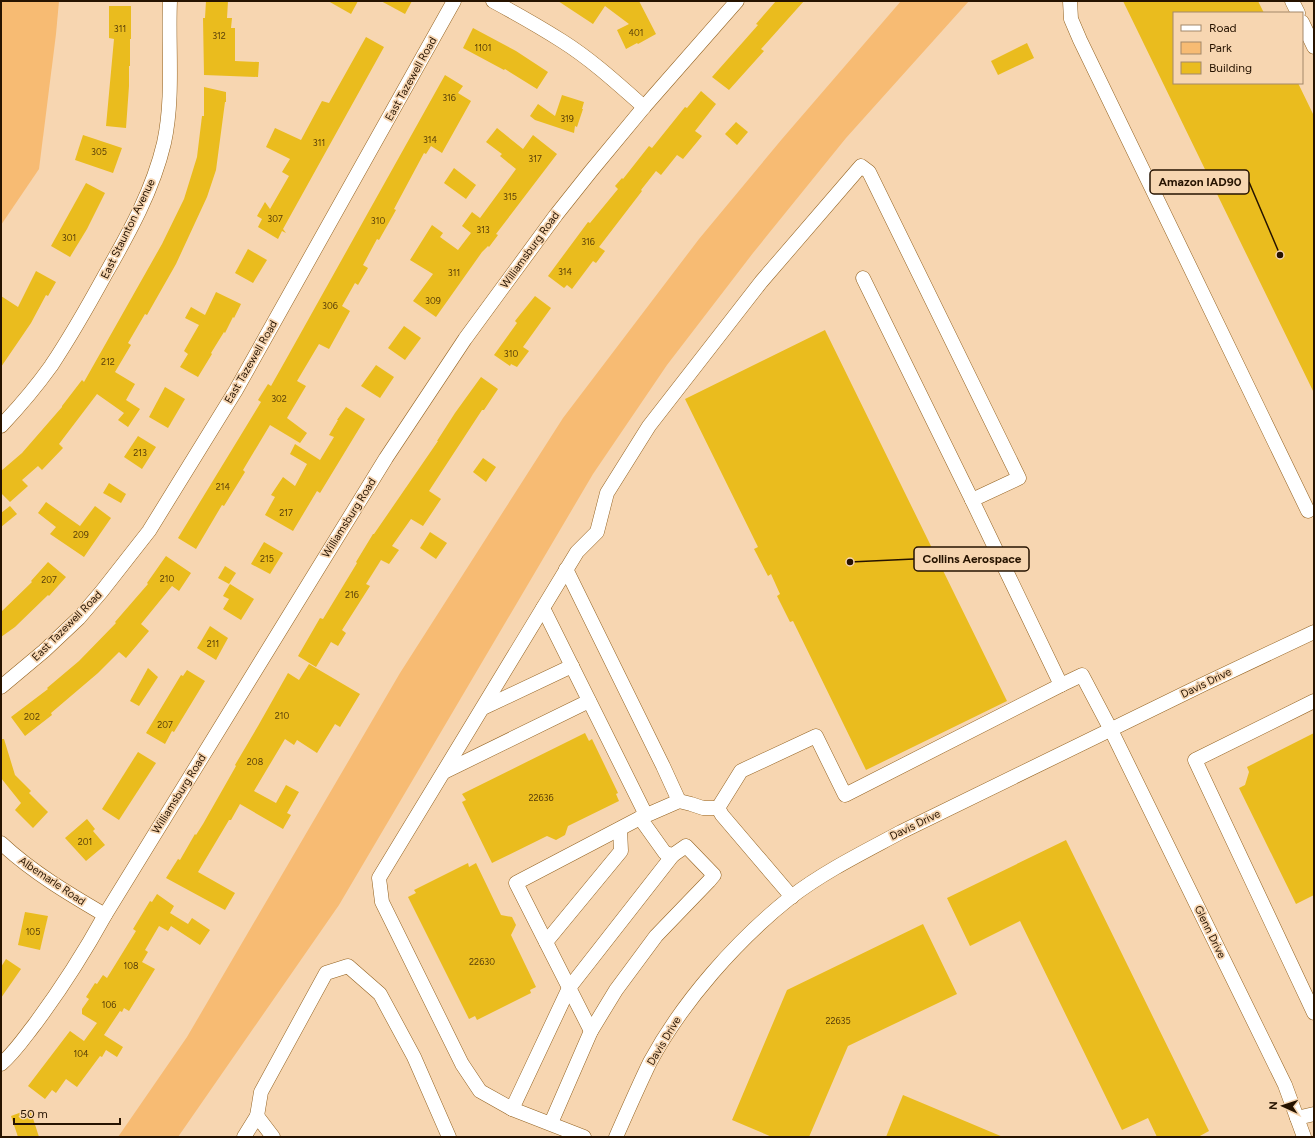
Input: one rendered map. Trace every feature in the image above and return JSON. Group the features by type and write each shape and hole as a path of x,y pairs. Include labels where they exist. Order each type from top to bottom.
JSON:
{"street":[{"name":"East Staunton Avenue","path":"1,426 29,395 51,367 73,333 121,247 150,188 158,165 167,124 170,1"},
{"name":"East Tazewell Road","path":"1,687 44,651 79,618 102,591 148,531 236,390 454,1"},
{"path":"493,1 564,42 598,67 644,107"},
{"name":"Williamsburg Road","path":"1,1064 12,1054 48,1007 77,964 105,915 386,458 465,339 556,215 644,107 737,1"},
{"path":"1070,1 1071,19 1080,40 1312,514"},
{"path":"1292,1 1298,12"},
{"path":"1303,24 1314,47"},
{"path":"584,1137 512,1109 480,1091 462,1064 382,902 379,878 544,608 566,569 577,552 597,532 606,493 649,426 761,282 861,166 869,172 1018,478 972,500"},
{"path":"718,808 741,771 816,736 845,795 1061,685 863,278"},
{"path":"566,569 663,766 678,801"},
{"path":"544,608 590,701 643,817 665,853 673,855"},
{"name":"Davis Drive","path":"616,1137 651,1062 671,1028 690,1001 734,950 792,897 858,854 1204,684 1314,632"},
{"path":"483,708 572,666"},
{"name":"Glenn Drive","path":"1061,685 1082,675 1111,730 1285,1085 1304,1137"},
{"path":"444,772 590,701"},
{"path":"1314,701 1195,760 1314,1013"},
{"path":"591,1031 516,883 643,817 678,801 703,808 718,808"},
{"path":"718,808 722,815 792,897"},
{"path":"546,942 621,851 620,829"},
{"name":"Albemarle Road","path":"1,843 27,865 105,915"},
{"path":"512,1109 569,988 673,855 686,846 714,875 656,936 616,990 591,1031 551,1123"},
{"path":"244,1137 257,1116 261,1092 326,973 348,966 380,994 414,1057 449,1137"},
{"path":"1297,1118 1314,1114"},
{"path":"257,1116 272,1137"}],"green space":[{"path":"1,1 59,1 39,169 1,225"},
{"path":"901,1 969,1 846,138 753,253 667,365 593,474 339,905 178,1137 118,1137 187,1037 400,673 563,418 699,239 782,139"}],"building":[{"path":"206,1 228,1 227,18 232,18 231,28 235,28 235,61 259,62 258,77 204,75 203,18 205,18"},
{"path":"328,1 358,1 351,14"},
{"path":"381,1 412,1 405,14"},
{"path":"558,1 639,1 656,34 626,49 617,30 629,24 605,6 593,24"},
{"path":"776,1 804,1 761,49 764,51 729,90 712,77 758,25 756,24"},
{"path":"1123,1 1258,1 1264,12 1173,12 1173,84 1298,84 1314,116 1314,393"},
{"path":"109,6 131,6 130,66 126,128 106,126 114,39 109,38"},
{"path":"473,28 516,51 548,72 537,89 505,69 504,70 463,48"},
{"path":"366,37 384,47 283,229 286,233 282,231 278,239 258,227 262,219 257,216 265,202 270,209 289,176 282,172 290,159 266,147 275,128 301,140 322,101 329,103"},
{"path":"1027,43 1034,58 998,75 991,61"},
{"path":"445,75 463,86 458,93 471,101 442,153 431,146 426,154 424,153 394,209 396,210 379,240 377,239 363,265 368,268 358,285 355,283 342,306 350,311 329,349 319,344 297,381 306,386 287,418 307,433 300,443 270,425 243,470 245,472 224,506 222,505 196,549 178,538 261,402 258,400 268,384 271,386"},
{"path":"204,87 226,92 226,102 216,170 207,197 176,264 147,315 145,314 128,343 131,345 115,372 135,384 126,400 140,409 128,427 118,420 124,413 97,394 59,444 63,448 42,470 38,466 22,480 28,486 10,502 1,493 1,471 22,453 62,407 82,380 84,382 162,244 184,199 197,157 202,116 204,116"},
{"path":"701,91 716,104 695,131 702,136 683,159 677,155 661,175 656,171 599,247 605,251 596,263 593,261 572,289 567,285 564,288 548,276 588,222 590,223 618,189 615,186 622,178 623,179 649,146 652,148 685,107 687,108"},
{"path":"562,95 584,102 574,133 535,120 530,116 538,104 555,116"},
{"path":"736,122 748,132 737,145 725,134"},
{"path":"497,128 523,149 533,135 557,154 496,234 498,235 489,247 488,246 482,252 436,317 413,301 433,274 410,260 432,225 443,233 440,237 458,250 471,233 462,226 472,212 480,218 516,169 500,156 502,154 486,142"},
{"path":"83,135 122,148 113,173 75,160"},
{"path":"454,168 476,185 466,199 444,183"},
{"path":"86,183 105,193 87,229 70,257 51,246"},
{"path":"248,249 267,260 253,283 235,273"},
{"path":"36,271 56,282 48,296 46,295 31,323 1,367 1,296 18,307"},
{"path":"216,292 241,304 198,377 180,367 188,354 184,351 199,325 185,318 191,307 205,315"},
{"path":"535,296 551,308 523,347 529,351 517,367 511,364 510,366 494,355 517,323 515,321"},
{"path":"404,326 421,338 405,360 388,348"},
{"path":"825,330 1007,701 866,770 793,621 790,622 777,596 780,594 771,574 768,576 754,549 758,547 685,399"},
{"path":"376,365 394,377 380,398 361,386"},
{"path":"481,377 498,389 484,410 482,410 429,491 441,499 423,526 411,519 392,546 399,550 389,564 381,560 366,584 370,586 342,630 346,633 338,646 331,642 316,667 298,656 320,618 323,619 373,534"},
{"path":"165,387 185,399 168,428 149,417"},
{"path":"346,407 365,419 320,493 317,491 293,531 265,515 275,497 271,495 283,477 295,486 307,464 290,454 295,444 320,460 334,437 329,435"},
{"path":"138,436 156,447 142,469 124,457"},
{"path":"483,458 496,467 486,482 473,472"},
{"path":"109,483 126,494 121,503 103,493"},
{"path":"46,502 80,526 95,506 111,518 84,557 50,534 56,527 38,513"},
{"path":"10,506 17,514 1,527 1,513"},
{"path":"430,532 447,543 436,559 420,548"},
{"path":"264,542 283,553 270,574 251,564"},
{"path":"166,556 191,573 179,591 172,586 141,624 149,631 126,658 119,652 98,673 51,713 52,715 25,736 11,717 48,689 47,688 79,661 116,623 115,622 148,584 147,583"},
{"path":"48,562 66,577 49,596 48,595 15,627 1,637 1,612 32,582 31,581"},
{"path":"225,566 236,573 229,584 218,578"},
{"path":"230,584 254,599 241,620 223,609 229,599 223,596"},
{"path":"210,626 228,638 216,660 197,648"},
{"path":"309,664 360,694 340,727 335,724 317,753 297,740 294,745 285,739 254,791 276,803 286,785 299,792 287,813 291,815 283,829 240,804 231,820 229,820 198,872 235,893 225,910 166,878 178,859 180,860 195,834 196,835 203,824 288,673 299,680"},
{"path":"148,668 158,677 139,706 130,701"},
{"path":"187,670 205,681 165,744 146,733 181,675 183,676"},
{"path":"585,733 589,741 592,739 618,793 616,794 619,801 568,826 565,835 556,840 547,836 492,863 462,802 466,800 462,794"},
{"path":"1314,733 1314,895 1296,904 1239,788 1245,785 1249,772 1247,767"},
{"path":"1,739 4,739 15,775 31,791 29,793 48,812 33,828 15,810 21,803 1,778"},
{"path":"138,752 156,763 119,820 102,809"},
{"path":"87,819 95,829 93,831 105,845 86,861 65,838"},
{"path":"1066,840 1209,1131 1198,1137 1157,1137 1148,1118 1122,1130 1020,921 970,946 947,898"},
{"path":"468,863 469,867 476,863 501,915 512,917 516,925 511,935 536,987 530,990 531,993 477,1020 475,1016 469,1019 408,897 416,893 414,890"},
{"path":"157,894 174,906 170,913 188,924 192,918 210,930 200,945 171,926 168,931 159,926 145,950 148,952 142,962 155,969 129,1011 124,1008 122,1012 120,1011 104,1035 123,1047 117,1057 106,1050 77,1087 66,1079 56,1093 52,1090 45,1099 28,1086 70,1031 84,1041 97,1023 82,1014 82,1009 89,999 86,997 95,983 97,984 103,975 107,978 136,931 133,929 150,901 152,902"},
{"path":"25,912 48,916 40,950 18,945"},
{"path":"923,924 957,994 848,1046 809,1137 772,1137 732,1120 787,990"},
{"path":"6,959 21,969 1,998 1,967"},
{"path":"903,1095 1003,1137 886,1137"},
{"path":"30,1109 39,1137 18,1137 11,1116"}],"place":[{"name":"Amazon IAD90","path":"1280,255"},
{"name":"Collins Aerospace","path":"850,562"}]}
